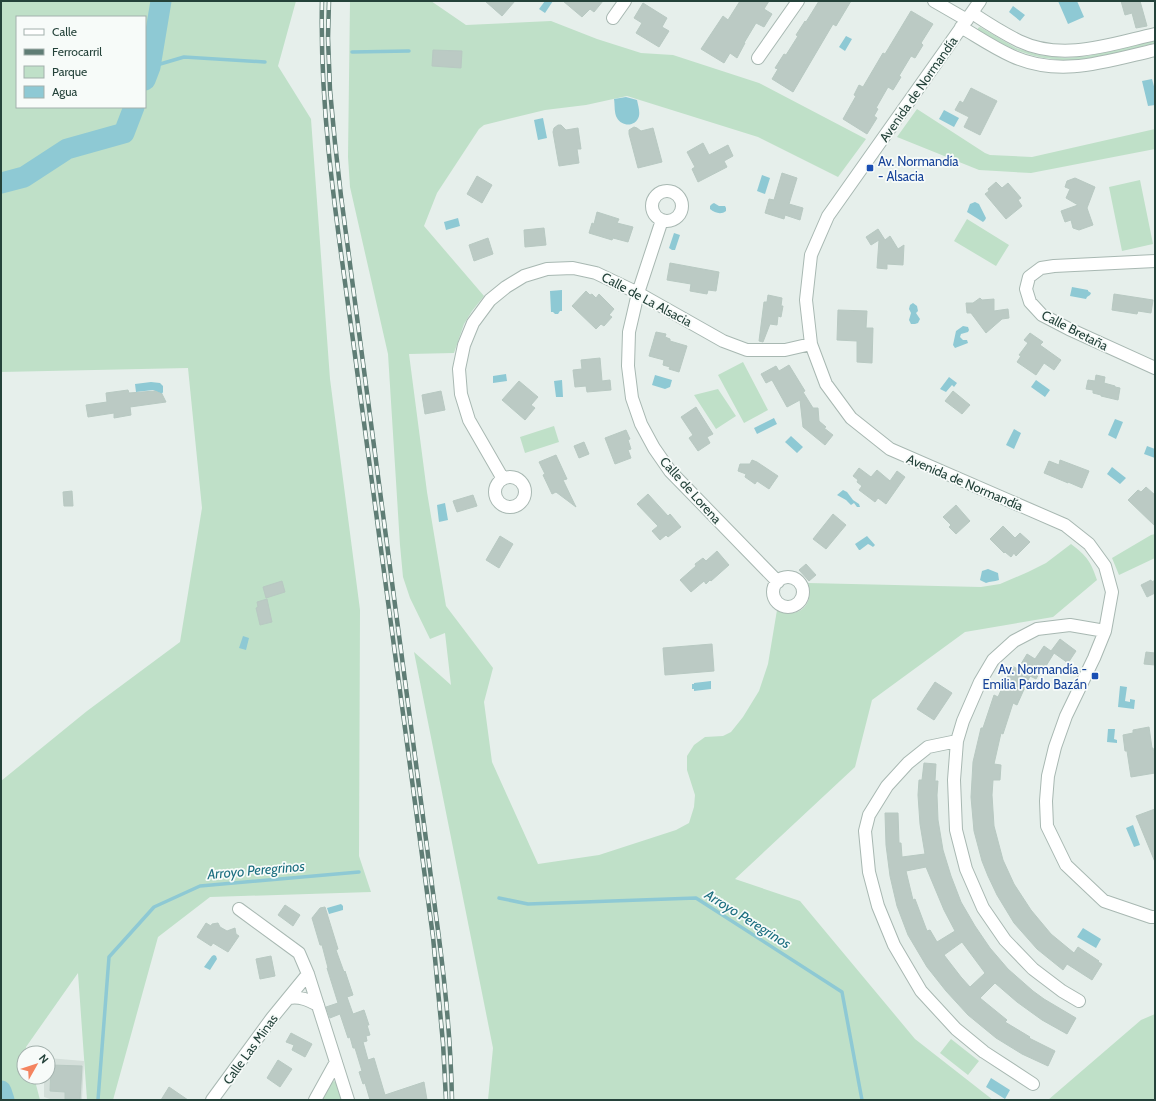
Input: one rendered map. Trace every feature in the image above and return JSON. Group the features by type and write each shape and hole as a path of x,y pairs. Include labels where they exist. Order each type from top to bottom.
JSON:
{"street":[{"path":"613,18 625,1"},
{"path":"758,58 798,1"},
{"path":"934,1 967,20 1020,42 1060,51 1085,50 1155,34"},
{"name":"Avenida de Normandía","path":"980,1 894,125 866,161 828,216 811,255 806,300 811,344 826,384 851,418 890,449 1066,525 1089,544 1105,566 1112,592 1105,631 1094,658 1066,716 1055,747 1048,776 1046,800 1047,826 1066,865 1104,900 1151,917 1155,917"},
{"path":"967,20 1012,56 1037,64 1066,67 1090,65 1155,50"},
{"name":"Calle de Lorena","path":"662,220 638,293 629,332 628,366 632,398 641,424 654,448 670,471 778,582"},
{"name":"Calle Bretaña","path":"1155,261 1041,268 1029,277 1026,289 1030,302 1042,315 1155,368"},
{"name":"Calle de La Alsacia","path":"503,479 470,420 461,394 460,369 464,345 473,323 490,300 506,287 524,276 546,269 573,268 596,272 638,293 723,341 747,350 785,350 811,344"},
{"path":"1080,1001 1062,991 1033,969 1005,940 983,908 966,869 956,830 954,780 957,741 963,721 980,682 993,660 1014,641 1037,629 1070,625 1105,631"},
{"path":"957,741 928,746 908,763 887,786 869,815 865,831 869,872 878,906 894,945 921,991 956,1029 984,1052 1033,1084"},
{"path":"239,909 299,953 308,974 348,1100"},
{"name":"Calle Las Minas","path":"212,1100 272,1018 308,974"},
{"path":"289,998 295,997 306,999 318,1006"},
{"path":"315,1100 336,1062"}],"shaded area":[{"path":"56,1059 84,1061 82,1100 53,1100 44,1097 44,1085 56,1085"}],"green space":[{"path":"1,1 296,1 278,66 311,119 330,379 360,610 359,856 371,892 210,897 158,937 113,1100 87,1100 78,973 27,1045 16,1045 16,1085 36,1085 40,1100 1,1100 1,781 87,711 180,642 202,508 188,368 1,372"},
{"path":"350,1 431,1 466,25 551,21 597,39 641,53 673,55 759,83 866,139 838,177 758,137 627,96 586,105 545,110 484,125 479,129 437,193 424,226 484,296 464,324 454,353 409,354 427,492 446,606 493,668 484,702 492,762 538,864 599,855 676,830 689,823 694,807 695,795 687,770 687,756 694,745 705,737 723,736 731,732 743,717 759,691 768,664 777,610 785,613 792,613 798,612 803,608 807,604 809,598 810,591 808,583 981,587 1000,584 1028,572 1046,563 1071,544 1085,556 1093,568 1097,580 1053,617 965,632 872,700 855,767 735,879 800,901 915,1039 993,1100 488,1100 493,1048 414,652 451,685 445,633 430,639 410,598 403,577 388,354 350,187 348,157"},
{"path":"980,27 1016,48 1039,55 1066,58 1088,56 1155,40 1155,43 1100,57 1063,61 1042,58 1014,49 978,30"},
{"path":"917,109 990,155 1032,157 1155,129 1155,149 1031,173 979,170 897,137"},
{"path":"1140,180 1153,244 1122,251 1109,187"},
{"path":"967,219 1009,245 996,266 954,241"},
{"path":"743,362 768,410 744,423 718,375"},
{"path":"718,389 736,416 716,429 694,395"},
{"path":"554,426 559,442 525,453 520,437"},
{"path":"1155,534 1155,558 1119,575 1112,558"},
{"path":"1155,1014 1155,1100 1048,1100 1141,1020"},
{"path":"951,1039 979,1061 968,1075 940,1053"},
{"path":"330,1082 336,1082 342,1100 320,1100"}],"water":[{"path":"545,1 553,1 545,13 539,9"},
{"path":"1058,1 1077,1 1084,17 1068,24"},
{"path":"1013,6 1025,15 1020,21 1009,12"},
{"path":"846,36 852,39 845,51 839,47"},
{"path":"1152,79 1155,90 1155,105 1148,106 1142,81"},
{"path":"626,97 637,100 639,116 632,124 622,123 616,116 614,99"},
{"path":"944,110 959,118 954,127 939,119"},
{"path":"543,118 547,138 538,140 534,120"},
{"path":"762,175 770,178 765,194 757,191"},
{"path":"975,202 979,204 986,218 983,222 967,212 970,204"},
{"path":"714,203 719,206 725,206 726,211 720,213 710,209 710,206"},
{"path":"458,218 460,226 446,230 444,222"},
{"path":"674,233 680,235 675,250 672,250 669,248"},
{"path":"1072,287 1088,290 1091,293 1086,299 1070,296"},
{"path":"562,290 562,311 555,314 551,312 550,291"},
{"path":"913,303 917,306 918,311 916,313 920,319 918,323 911,324 909,320 911,313 909,309 910,305"},
{"path":"963,326 968,327 969,330 968,332 961,334 960,337 963,340 967,340 968,343 955,348 953,345 956,331"},
{"path":"506,374 507,381 493,383 493,376"},
{"path":"655,375 672,380 670,387 665,389 652,385"},
{"path":"949,377 957,383 954,387 952,385 946,392 940,389"},
{"path":"562,380 563,397 556,397 554,381"},
{"path":"1036,380 1050,390 1045,397 1031,387"},
{"path":"151,382 160,383 163,386 162,394 153,390 136,392 135,384"},
{"path":"774,418 777,424 757,434 754,428"},
{"path":"1115,419 1123,422 1116,439 1108,435"},
{"path":"1014,429 1021,433 1014,449 1006,445"},
{"path":"791,436 803,447 797,453 785,442"},
{"path":"1147,446 1155,449 1155,458 1144,454"},
{"path":"1112,467 1126,478 1120,484 1107,474"},
{"path":"843,490 859,504 860,507 857,507 854,503 851,505 837,495"},
{"path":"445,503 448,520 439,522 437,505"},
{"path":"867,536 875,545 873,547 868,544 859,550 855,544"},
{"path":"988,569 998,573 999,580 986,583 980,580 982,571"},
{"path":"243,636 249,638 246,650 239,648"},
{"path":"711,681 711,689 694,691 694,689 692,689 692,684 694,683"},
{"path":"1120,686 1127,687 1125,701 1130,702 1130,699 1135,700 1134,709 1118,707"},
{"path":"1108,729 1115,729 1114,739 1117,740 1117,743 1107,742"},
{"path":"1133,825 1140,845 1134,847 1126,828"},
{"path":"341,904 343,906 343,910 329,914 327,908"},
{"path":"1083,928 1101,939 1096,948 1077,937"},
{"path":"214,955 217,959 210,970 204,967 212,956"},
{"path":"991,1078 1010,1090 1005,1099 986,1087"}],"building":[{"path":"485,1 515,1 502,16"},
{"path":"563,1 603,1 594,12 590,9 582,17"},
{"path":"740,1 769,1 764,9 772,14 764,27 756,23 737,58 730,53 724,63 701,49 723,16 728,20"},
{"path":"819,1 851,1 836,26 833,24 793,92 772,79 778,69 775,68 784,54 786,55 798,36 796,35"},
{"path":"1121,1 1140,1 1147,26 1136,28 1132,13 1125,15"},
{"path":"643,3 667,18 662,27 669,31 659,47 636,33 642,23 634,18"},
{"path":"911,11 933,24 921,43 923,45 915,58 911,56 899,76 901,77 893,90 888,87 876,108 878,109 874,116 877,118 867,134 843,119 856,96 854,95 859,85 863,87 883,53 885,54"},
{"path":"433,50 462,51 461,68 432,66"},
{"path":"971,88 997,101 980,135 964,127 969,117 955,110 960,101 963,103"},
{"path":"561,125 566,130 578,128 581,149 577,149 579,163 559,166 553,132 554,128"},
{"path":"634,127 641,131 653,128 662,162 638,168 629,134 629,130"},
{"path":"703,143 709,155 728,145 733,156 724,161 727,167 698,182 692,169 695,167 687,152"},
{"path":"782,173 797,178 789,204 803,208 800,220 785,215 784,219 765,213 769,199 774,200"},
{"path":"477,176 492,185 482,203 467,194"},
{"path":"1075,178 1095,187 1087,208 1093,225 1079,230 1073,228 1071,220 1065,222 1061,211 1078,205 1066,198 1070,189 1065,187 1067,181"},
{"path":"996,182 1002,188 1008,183 1021,198 1018,200 1022,206 1006,219 985,194"},
{"path":"597,212 619,219 617,223 633,227 628,242 613,238 612,240 589,233 592,223 594,224"},
{"path":"544,228 546,245 525,247 524,230"},
{"path":"878,229 885,240 890,236 898,249 904,245 903,265 887,264 887,269 877,268 879,240 871,245 866,237"},
{"path":"488,238 493,254 474,261 469,245"},
{"path":"670,263 719,272 716,291 708,290 707,294 690,291 691,284 667,280"},
{"path":"586,291 596,298 599,294 614,309 609,315 612,317 604,326 601,324 596,329 572,306"},
{"path":"1114,294 1153,300 1151,313 1138,311 1137,314 1112,310"},
{"path":"768,295 782,298 781,306 783,306 781,317 778,316 777,325 770,324 763,342 759,341 764,302 767,302"},
{"path":"980,298 982,300 994,299 994,311 1008,309 1009,318 1002,319 986,333 971,313 967,313 966,303 973,303"},
{"path":"838,310 867,311 866,328 873,328 872,363 857,362 857,341 837,340"},
{"path":"656,332 666,334 665,337 670,339 670,341 687,346 679,372 669,369 670,367 663,365 664,360 649,356"},
{"path":"1030,333 1043,342 1040,345 1061,360 1054,370 1044,363 1036,375 1017,362 1021,356 1019,355 1028,343 1024,340"},
{"path":"600,358 602,381 610,380 611,390 587,392 586,386 575,387 573,370 582,369 581,360"},
{"path":"789,365 805,391 803,392 813,408 818,408 819,421 826,427 824,428 833,435 825,445 803,427 800,400 787,407 772,380 766,383 761,374 776,366 779,371"},
{"path":"1096,375 1105,377 1104,383 1120,388 1118,400 1101,396 1093,393 1093,390 1086,389 1088,380 1095,381"},
{"path":"519,381 538,397 531,405 535,408 525,420 502,400"},
{"path":"128,390 129,393 155,391 162,394 166,402 130,407 131,415 114,418 114,413 88,417 86,405 107,402 106,393"},
{"path":"441,391 445,410 425,414 422,395"},
{"path":"953,391 970,405 962,414 945,401"},
{"path":"696,407 713,434 707,437 710,443 698,451 689,438 693,435 681,417"},
{"path":"626,430 630,439 628,440 631,449 628,450 631,458 615,464 605,438"},
{"path":"584,442 589,454 579,458 574,446"},
{"path":"556,455 567,479 563,480 576,507 556,492 552,494 543,475 545,474 539,462"},
{"path":"752,460 778,476 769,489 757,481 755,484 745,477 746,474 738,471 740,464 750,464"},
{"path":"1060,460 1089,471 1082,488 1044,473 1049,461 1059,465"},
{"path":"859,468 871,477 877,470 890,481 897,471 905,477 886,504 878,498 875,502 859,490 862,486 853,476"},
{"path":"1146,487 1155,495 1155,526 1128,500 1138,490 1141,492"},
{"path":"72,491 73,506 64,506 63,492"},
{"path":"648,494 668,516 670,514 681,527 668,537 666,535 660,540 652,531 658,526 637,504"},
{"path":"473,495 477,506 457,512 453,501"},
{"path":"956,505 970,521 956,534 949,527 951,525 943,517"},
{"path":"833,514 846,525 826,549 813,539"},
{"path":"1003,526 1015,538 1020,533 1030,542 1016,556 1014,553 1011,557 1005,552 1004,553 990,539"},
{"path":"500,536 513,544 499,568 486,560"},
{"path":"717,551 729,565 711,581 710,580 706,584 704,581 691,592 680,580 696,566 695,564 703,558 706,561"},
{"path":"806,564 816,575 809,581 799,570"},
{"path":"1151,580 1152,582 1155,580 1155,593 1147,597 1141,585"},
{"path":"282,581 285,592 266,598 263,587"},
{"path":"267,599 272,622 260,625 256,608 258,607 257,602"},
{"path":"1060,639 1076,651 1068,663 1054,653 1046,666 1044,665 1036,679 1030,676 1017,705 1013,703 1003,734 1001,733 994,764 1001,765 1000,780 993,780 992,795 994,826 1003,860 1014,884 1031,910 1051,934 1074,953 1078,947 1102,964 1092,980 1067,964 1063,970 1037,949 1014,923 997,895 988,876 982,861 974,831 971,797 973,762 981,728 983,728 994,695 998,697 1012,666 1018,669 1027,654 1035,659 1044,646 1051,651"},
{"path":"712,644 714,671 665,675 663,648"},
{"path":"1146,652 1155,653 1155,665 1144,664"},
{"path":"935,682 952,693 934,720 917,709"},
{"path":"1149,727 1155,758 1155,773 1131,777 1123,735 1133,733 1133,730"},
{"path":"924,763 936,764 935,781 938,781 938,820 943,850 961,902 975,926 990,948 1008,969 1044,999 1076,1018 1067,1034 1042,1020 1017,1002 995,983 980,998 1007,1020 1005,1022 1030,1037 1029,1038 1055,1051 1048,1066 1022,1054 996,1038 968,1015 927,967 908,935 897,906 890,876 886,845 885,813 898,813 899,843 901,843 902,857 925,854 920,824 918,795 919,780 922,780","holes":["926,867 944,910 955,931 937,942 930,930 927,931 915,899 913,900 906,871","962,942 985,973 970,987 944,955"]},
{"path":"1155,809 1155,862 1136,816"},
{"path":"285,905 300,915 293,926 278,915"},
{"path":"325,907 338,949 336,950 353,995 347,997 353,1014 364,1010 369,1025 367,1025 370,1035 366,1036 367,1041 363,1042 368,1060 374,1058 385,1095 424,1082 427,1100 370,1100 365,1083 363,1084 359,1072 362,1071 355,1048 353,1048 350,1037 348,1038 340,1014 330,1018 326,1007 338,1003 327,968 322,945 320,945 312,918 320,908"},
{"path":"206,923 211,926 212,924 218,923 220,927 227,931 235,928 236,934 239,936 228,952 213,943 211,946 197,937"},
{"path":"271,956 275,976 260,979 256,959"},
{"path":"291,1033 312,1044 305,1057 292,1050 294,1045 286,1042"},
{"path":"278,1060 292,1069 280,1087 267,1078"},
{"path":"56,1065 82,1066 80,1100 65,1099 65,1092 50,1091 50,1085 56,1085"},
{"path":"169,1087 188,1100 161,1100"}],"waterway":[{"path":"146,77 150,67 161,1"},
{"path":"352,52 409,51"},
{"path":"150,67 184,57 265,62"},
{"path":"1,183 24,177 67,149 124,133 134,108"},
{"name":"Arroyo Peregrinos","path":"98,1100 109,957 154,907 200,886 359,872"},
{"name":"Arroyo Peregrinos","path":"499,898 528,904 696,898 842,992 862,1100"},
{"path":"1,1091 4,1100"}],"railway":[{"path":"322,1 324,95 333,190 433,937 443,1043 446,1100"},
{"path":"329,1 328,38 330,90 335,143 442,958 449,1039 452,1100"}],"place":[{"name":"Av. Normandía - Alsacia","path":"870,168"},
{"name":"Av. Normandía - Emilia Pardo Bazán","path":"1095,676"}]}
